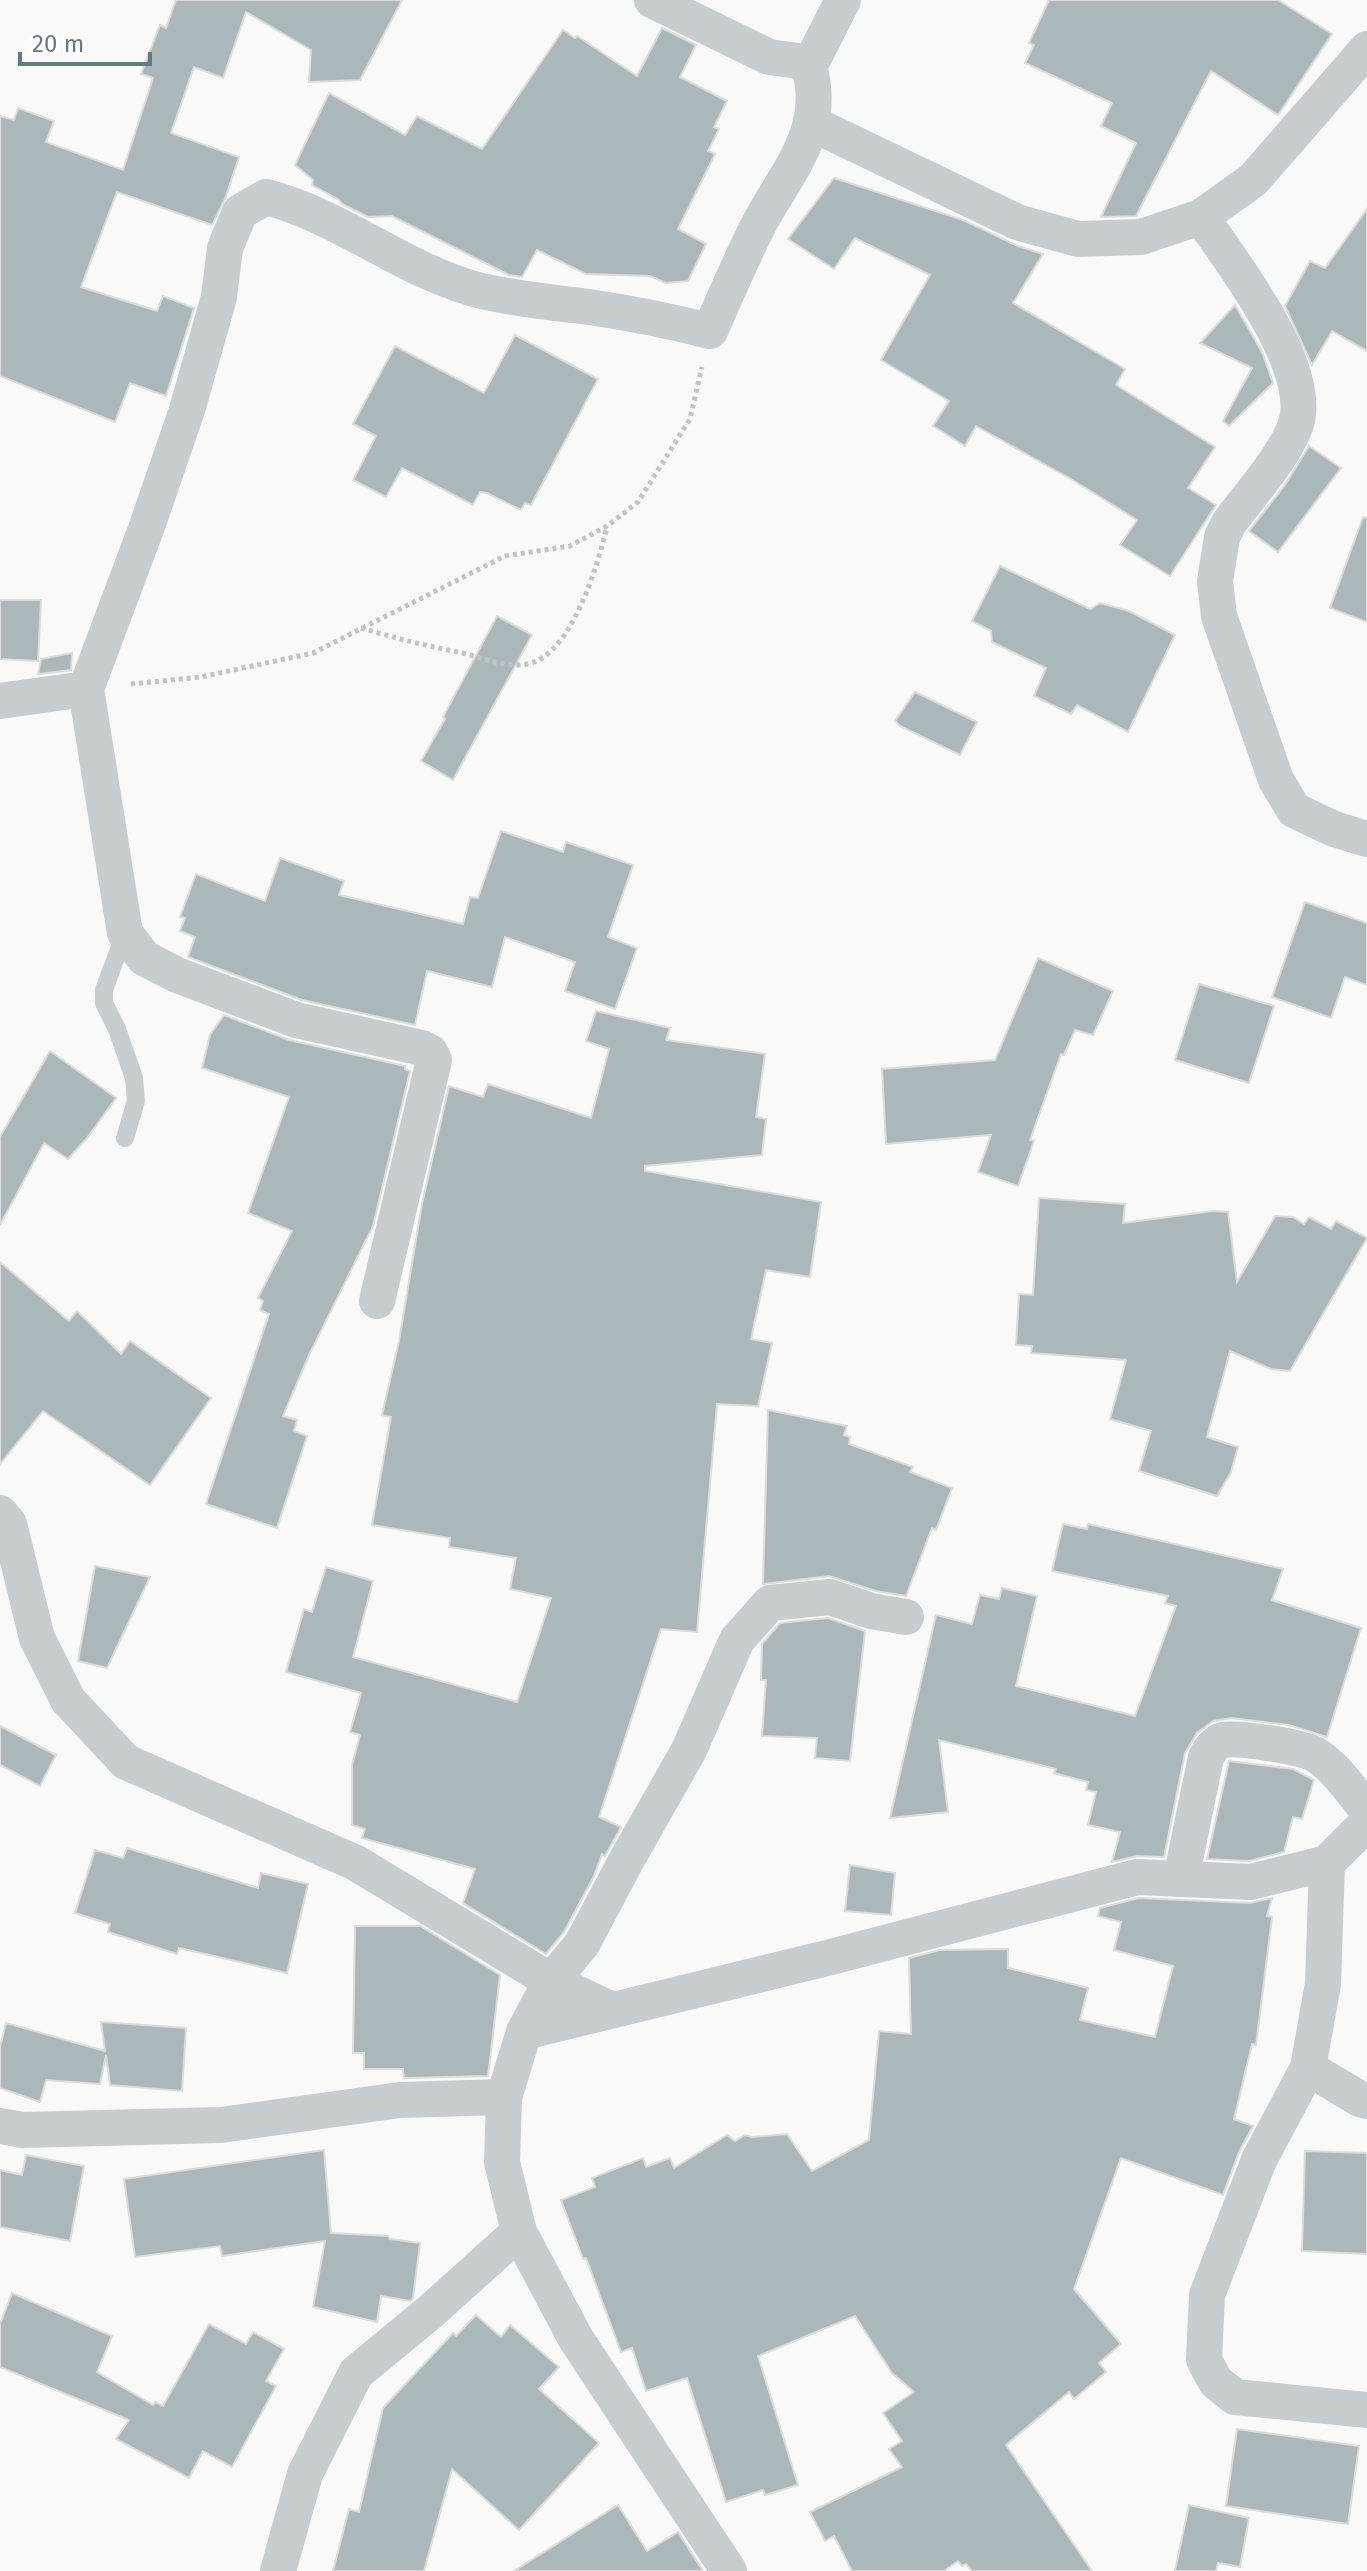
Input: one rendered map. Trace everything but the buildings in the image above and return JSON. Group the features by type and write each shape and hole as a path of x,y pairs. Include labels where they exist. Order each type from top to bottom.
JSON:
{"street":[{"path":"377,1301 434,1060 430,1052 422,1048 296,1020 177,975 144,958 125,933 86,689 187,410 219,297 225,248 240,212 266,197 299,206 427,272 473,288 531,301 655,317 710,331 759,223 787,179 811,123 816,105 815,86 809,67 798,61 769,57 652,0"},
{"path":"809,67 843,0"},
{"path":"811,123 1017,222 1078,239 1141,237 1201,217 1253,180 1367,49"},
{"path":"1201,217 1264,308 1289,365 1299,402 1297,421 1286,444 1222,537 1215,581 1219,616 1276,780 1294,810 1334,829 1367,839"},
{"path":"0,701 32,699 86,689"},
{"path":"0,1513 9,1524 37,1638 68,1700 126,1762 356,1863 551,1981 612,2010"},
{"path":"729,2571 576,2339 519,2232 502,2162 504,2097 524,2032 551,1981 582,1944 689,1750 737,1640 770,1603 830,1597 871,1611 906,1617"},
{"path":"1181,1879 1206,1757 1223,1740 1261,1742 1314,1753 1334,1770 1367,1810"},
{"path":"524,2032 831,1957 1137,1877 1251,1882 1327,1863 1367,1823"},
{"path":"1327,1863 1323,1984 1308,2068 1259,2160 1207,2295 1204,2360 1216,2382 1235,2397 1367,2410"},
{"path":"1308,2068 1367,2101"},
{"path":"0,2126 23,2130 221,2125 400,2100 504,2097"},
{"path":"278,2571 305,2474 356,2373 519,2232"}],"lane":[{"path":"125,933 104,990 104,1003 117,1029 134,1078 136,1101 125,1138"}],"path":[{"path":"86,689 201,677 313,653 505,556 570,546 607,526 638,502 690,419 710,331"},
{"path":"361,628 410,644 463,653 501,664 530,664 555,648 581,606 607,526"}]}
